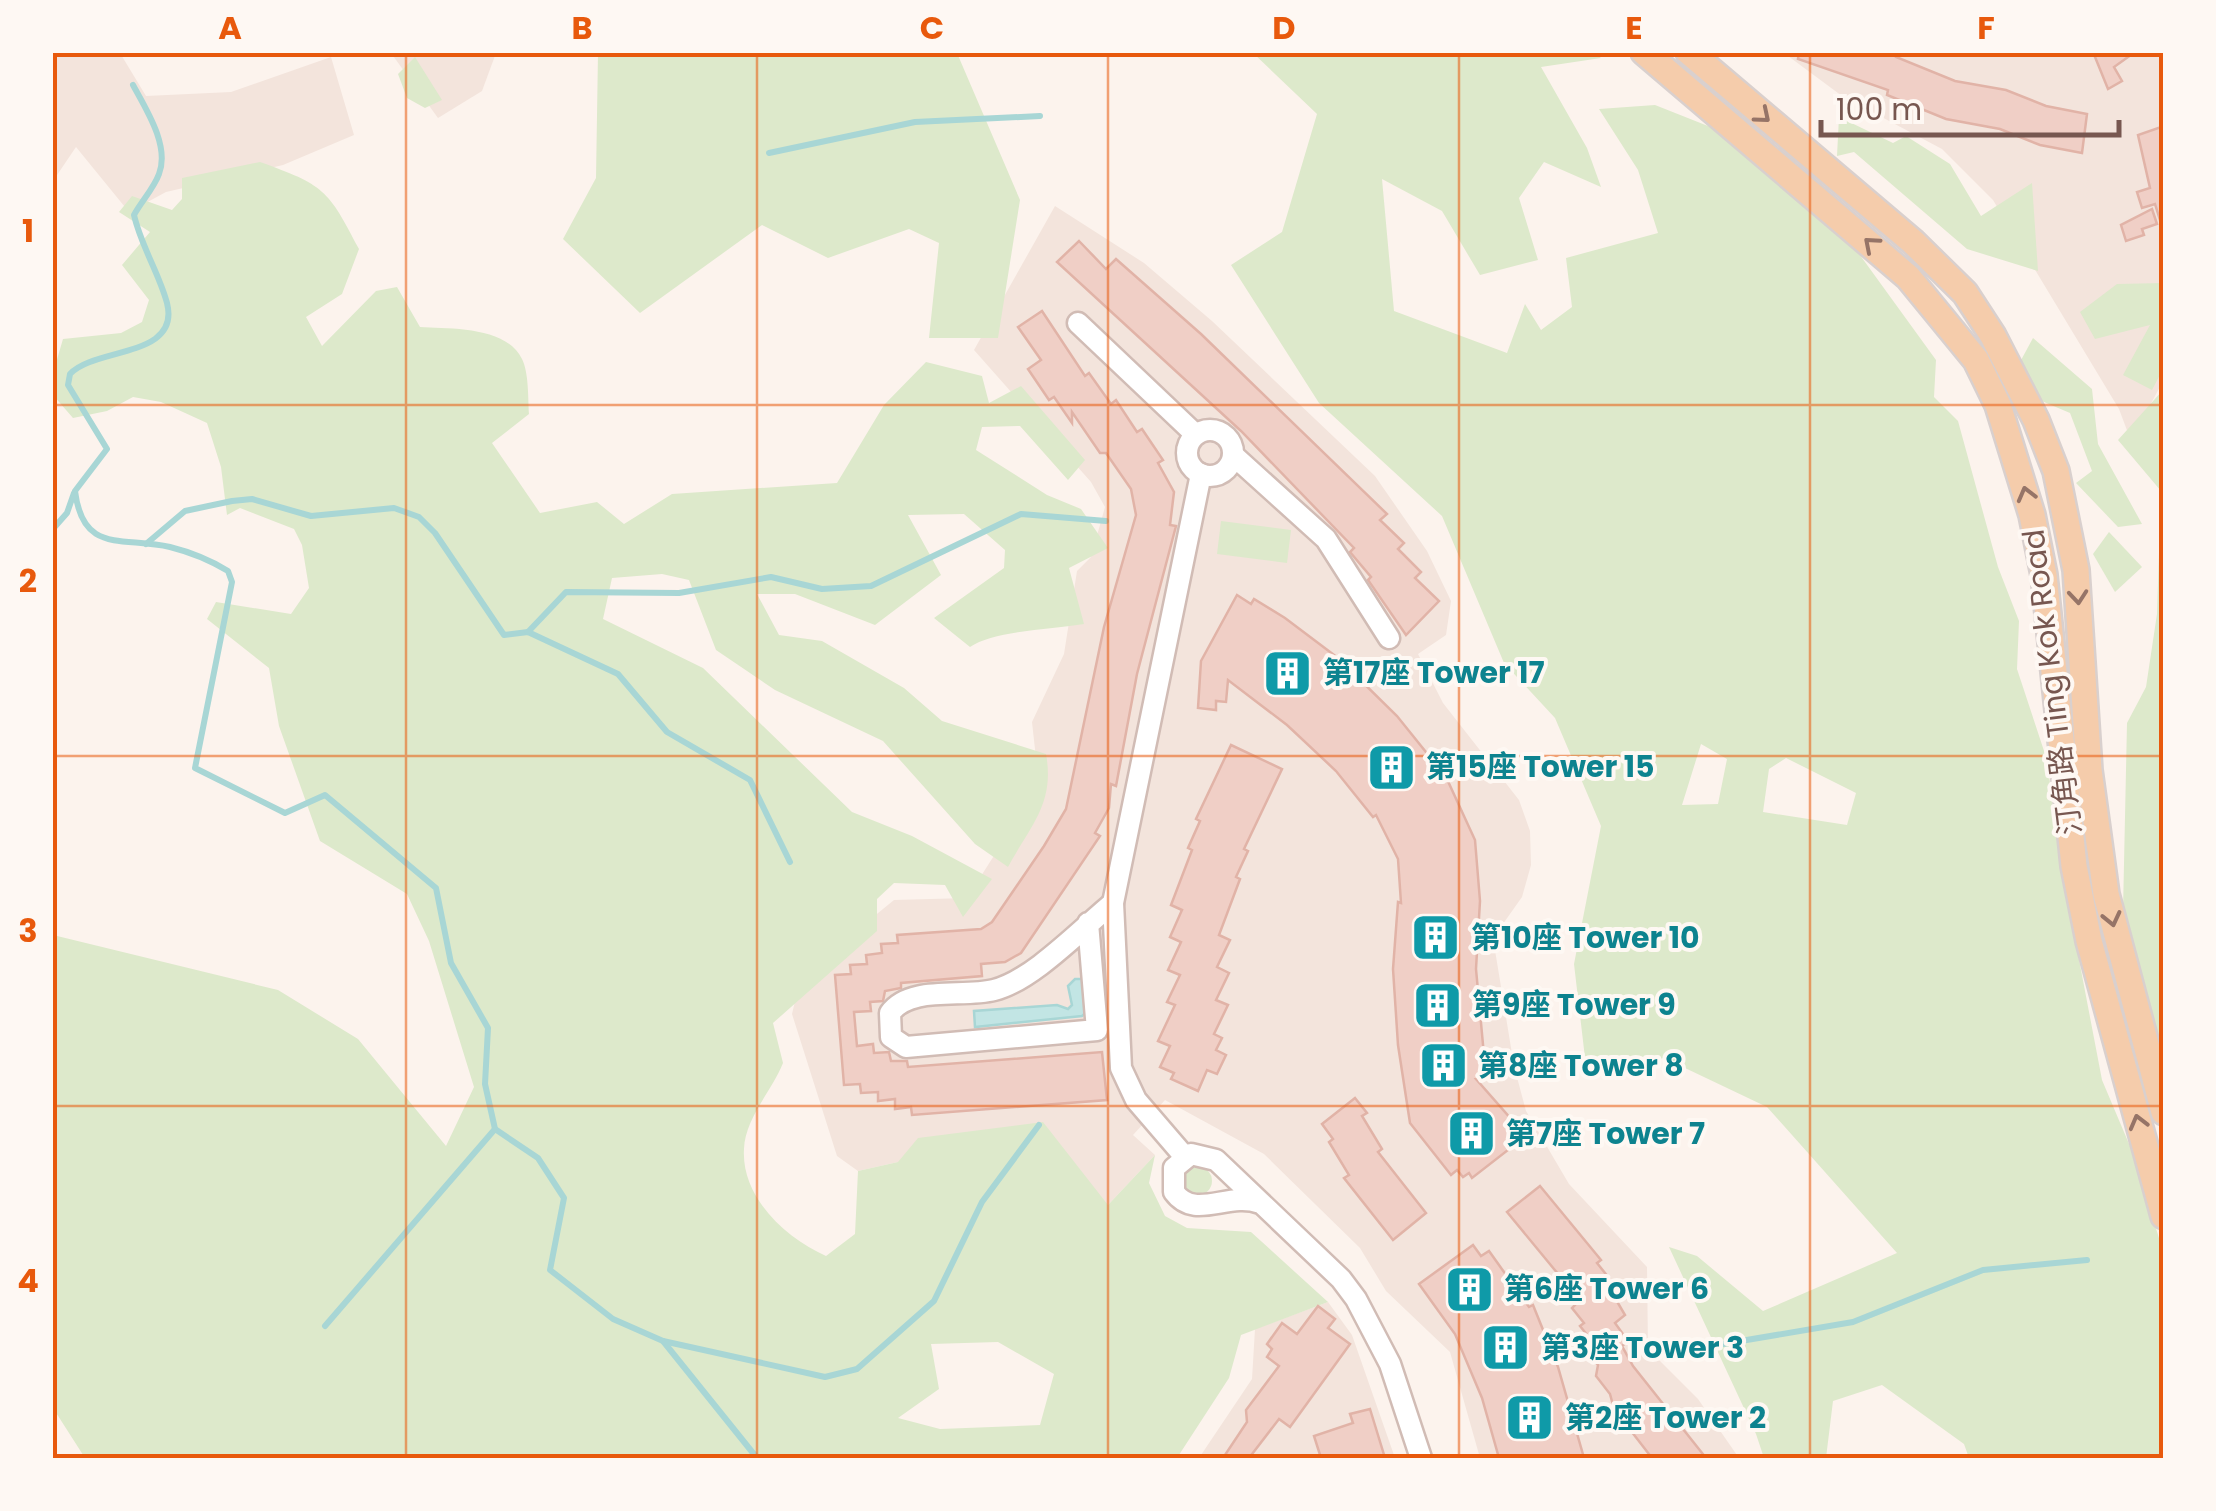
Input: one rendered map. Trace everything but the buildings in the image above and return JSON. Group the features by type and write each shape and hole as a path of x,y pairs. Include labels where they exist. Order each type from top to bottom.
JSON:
{"main road":[{"name":"汀角路 Ting Kok Road","path":"1644,52 1908,277 1976,360 1998,405 2032,514 2044,575 2062,780 2078,885 2164,1216"},
{"name":"汀角路 Ting Kok Road","path":"1689,52 1913,242 1965,293 1993,336 2036,420 2056,471 2076,570 2092,806 2106,894 2164,1112"}],"street":[{"path":"1078,324 1195,434"},
{"path":"1195,434 1218,430 1230,440 1234,456 1326,539 1389,638"},
{"path":"1195,434 1186,456 1201,474"},
{"path":"1201,474 1222,473 1234,456"},
{"path":"1185,1157 1136,1100 1121,1068 1113,903 1201,474"},
{"path":"1088,922 1097,1030 906,1048 892,1038 890,1012 902,1000 1002,988 1030,972 1088,922 1113,903"},
{"path":"1260,1203 1229,1198 1201,1207 1185,1204 1174,1192 1171,1176 1185,1157 1198,1153 1216,1160 1341,1280 1362,1310 1390,1364 1421,1458"}],"shaded area":[{"path":"53,53 120,53 146,96 231,92 331,57 354,135 283,165 166,192 129,212 76,147 53,181"},
{"path":"391,53 496,53 482,91 438,118"},
{"path":"1784,53 2163,53 2163,381 2131,441 2119,409 1993,200 1942,149 1842,96"},
{"path":"1055,206 1144,263 1212,321 1375,476 1427,551 1451,601 1446,635 1418,654 1443,703 1519,800 1530,831 1531,865 1522,897 1493,938 1514,1066 1526,1111 1569,1184 1647,1267 1648,1349 1698,1399 1739,1458 1480,1458 1450,1352 1386,1291 1360,1248 1264,1154 1165,1100 1133,1135 1155,1155 1108,1205 898,1162 858,1171 837,1156 792,1014 801,976 894,900 967,898 1039,785 1032,722 1064,654 1077,571 1091,557 1105,507 1091,482 974,350"},
{"path":"1328,1302 1352,1335 1395,1458 1199,1458 1252,1379 1255,1329"}],"green space":[{"path":"1252,52 1592,52 1601,58 1541,67 1587,148 1601,187 1544,162 1519,198 1538,260 1480,275 1442,211 1382,179 1394,311 1507,353 1525,304 1541,330 1572,307 1566,258 1658,233 1638,170 1599,109 1655,105 1713,128 1857,251 1936,360 1934,397 1958,421 1998,567 2019,621 2017,669 2047,760 2060,860 2102,1080 2132,1151 2163,1251 2163,1458 1969,1458 1964,1444 1882,1385 1833,1401 1826,1458 1764,1458 1669,1247 1697,1256 1763,1311 1897,1253 1767,1107 1664,1058 1587,1075 1574,964 1601,826 1555,718 1504,663 1442,516 1319,403 1231,265 1282,232 1317,114","holes":["1701,744 1727,759 1718,804 1682,805","1786,758 1856,793 1847,825 1763,812 1769,769"]},
{"path":"598,53 957,53 1020,200 998,338 929,338 939,243 909,229 828,258 762,225 640,313 563,239 596,178"},
{"path":"415,57 442,100 425,108 407,98 398,74"},
{"path":"1839,117 1893,143 1906,136 1950,164 1981,216 2032,183 2038,271 1967,249 1854,152 1837,156"},
{"path":"260,162 311,184 331,201 359,249 342,294 306,317 322,346 376,291 397,287 420,327 476,331 504,340 514,348 526,371 529,414 492,443 540,513 597,502 624,524 672,494 837,483 884,405 926,362 982,376 989,403 1021,386 1085,460 1068,480 1020,426 982,427 976,450 1047,495 1081,509 1108,548 1069,568 1084,624 1008,634 970,647 934,618 1004,568 1005,550 964,514 908,515 941,575 875,625 795,594 757,594 779,635 822,641 904,688 942,721 1046,754 1044,800 1008,867 975,844 883,741 775,690 716,650 689,580 662,574 612,578 603,619 703,668 852,812 912,836 992,879 963,917 945,885 894,883 877,899 877,931 773,1023 783,1063 754,1116 744,1149 750,1184 782,1228 826,1256 855,1234 858,1171 898,1162 918,1138 1043,1122 1108,1205 1155,1155 1149,1183 1165,1216 1187,1228 1251,1232 1328,1302 1241,1335 1229,1378 1177,1458 85,1458 53,1408 53,935 278,990 358,1039 446,1146 474,1087 429,941 407,894 320,841 279,726 269,668 207,619 216,602 291,614 309,588 302,545 294,529 240,508 227,515 221,467 207,423 161,402 133,397 107,411 73,418 53,395 53,373 63,339 121,333 142,322 149,300 122,265 150,232 119,212 132,196 172,210 182,199 182,178","holes":["998,1342 1054,1374 1040,1425 940,1429 898,1418 939,1389 931,1344"]},
{"path":"2163,283 2163,369 2152,390 2123,375 2150,325 2095,339 2080,312 2117,284"},
{"path":"2033,338 2092,389 2098,444 2142,524 2118,527 2076,483 2092,471 2070,413 2037,399 2020,362"},
{"path":"2163,390 2163,1074 2151,1007 2123,911 2127,723 2146,687 2157,614 2161,491 2118,440"},
{"path":"1221,521 1291,530 1287,563 1217,554"},
{"path":"2109,532 2142,567 2115,592 2093,554"},
{"path":"1198,1167 1208,1171 1212,1181 1208,1191 1198,1195 1188,1191 1184,1181 1188,1171"}],"water":[{"path":"1075,979 1085,979 1089,1010 1082,1016 975,1027 974,1011 1057,1005 1068,1009 1072,1005 1068,986"}],"waterway":[{"path":"133,85 155,128 162,163 157,179 134,215 164,292 168,321 161,334 149,343 82,365 70,374 68,385 107,449 75,491 79,511 96,534 177,549 228,571 232,582 195,768 285,813 325,795 436,888 451,963 488,1028 485,1084 495,1129 538,1158 564,1198 550,1270 613,1319 663,1341 757,1458"},
{"path":"769,153 915,122 1040,116"},
{"path":"52,530 67,513 74,493"},
{"path":"146,544 185,511 252,499 311,516 394,508 419,517 435,533 504,635 528,632 618,674 667,732 750,780 790,862"},
{"path":"528,632 566,592 679,593 771,577 822,589 871,586 1021,514 1106,521"},
{"path":"663,1341 825,1377 857,1369 934,1301 982,1202 1039,1125"},
{"path":"325,1326 495,1129"},
{"path":"1717,1345 1853,1322 1983,1270 2087,1260"}],"place":[{"name":"第17座 Tower 17","path":"1288,673"},
{"name":"第15座 Tower 15","path":"1391,767"},
{"name":"第10座 Tower 10","path":"1436,938"},
{"name":"第9座 Tower 9","path":"1437,1005"},
{"name":"第8座 Tower 8","path":"1443,1066"},
{"name":"第7座 Tower 7","path":"1471,1134"},
{"name":"第6座 Tower 6","path":"1469,1289"},
{"name":"第3座 Tower 3","path":"1506,1348"},
{"name":"第2座 Tower 2","path":"1530,1418"}]}
